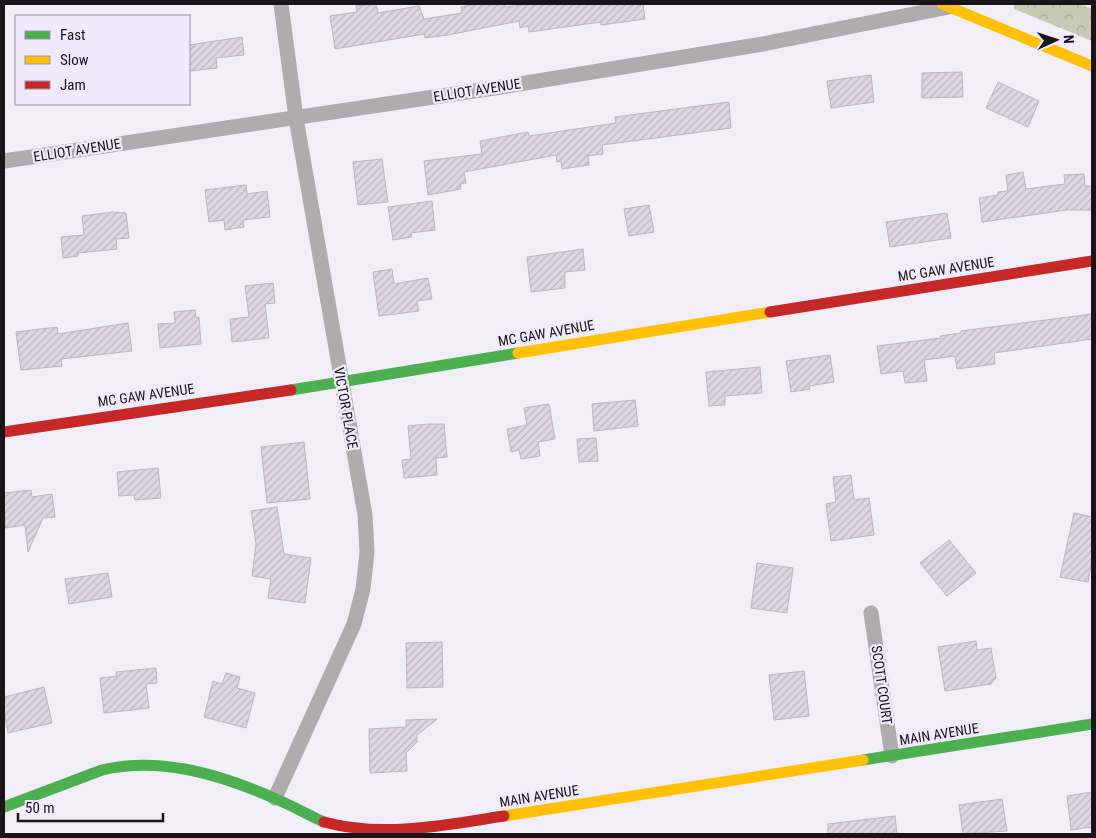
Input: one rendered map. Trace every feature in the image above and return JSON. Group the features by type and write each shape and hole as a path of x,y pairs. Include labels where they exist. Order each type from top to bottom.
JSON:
{"street":[{"name":"VICTOR PLACE","path":"276,798 351,632 363,589 367,552 365,516 296,118 281,4"},
{"name":"ELLIOT AVENUE","path":"4,161 296,118 763,44 946,5"},
{"path":"946,5 1092,66"},
{"name":"MC GAW AVENUE","path":"4,432 341,383 1092,261"},
{"name":"SCOTT COURT","path":"871,613 892,756"},
{"name":"MAIN AVENUE","path":"4,807 29,800 102,770 136,764 166,766 200,774 276,798 329,823 365,831 405,830 1092,724"}],"green space":[{"path":"1014,4 1080,4 1092,9 1092,41 1014,9"}],"building":[{"path":"376,4 378,13 419,6 424,19 462,13 461,7 476,4 504,4 505,7 531,4 643,4 645,19 601,25 601,22 529,32 528,26 520,28 519,21 448,35 425,38 424,34 335,49 330,16 357,12 356,6"},
{"path":"242,37 244,55 216,58 217,68 190,71 190,45"},
{"path":"962,72 963,97 922,98 922,73"},
{"path":"871,75 874,102 831,108 827,81"},
{"path":"998,82 1039,101 1028,127 986,108"},
{"path":"729,102 731,128 602,145 603,154 588,156 589,165 562,169 561,161 557,162 556,155 464,172 466,183 460,184 461,189 428,195 424,161 482,154 480,141 528,132 529,136 616,123 615,117"},
{"path":"382,159 388,202 358,205 353,162"},
{"path":"1023,172 1026,189 1065,184 1064,175 1084,174 1085,186 1092,186 1092,210 1067,210 982,222 979,198 998,195 998,192 1008,191 1006,175"},
{"path":"246,185 247,194 267,191 270,217 243,220 244,227 225,230 224,220 209,222 205,190"},
{"path":"432,201 435,230 411,233 412,237 393,240 388,207"},
{"path":"649,205 654,232 629,236 624,209"},
{"path":"113,212 126,213 129,238 116,239 117,249 78,253 78,256 63,258 61,237 84,235 82,216"},
{"path":"947,213 951,238 890,247 886,222"},
{"path":"583,249 585,270 565,272 565,288 531,292 527,257"},
{"path":"392,269 394,284 428,278 432,299 417,301 419,311 379,316 373,272"},
{"path":"273,283 275,303 265,304 269,338 232,342 230,319 249,317 245,286"},
{"path":"195,310 196,318 199,317 201,344 160,348 158,324 175,323 174,312"},
{"path":"1092,314 1092,339 994,353 995,364 957,369 955,356 924,360 927,381 905,383 903,371 881,374 877,346 941,338 940,336 961,333 961,331"},
{"path":"128,323 132,351 61,359 62,366 21,370 16,332 57,327 58,334"},
{"path":"830,355 834,382 809,386 810,389 791,392 786,361"},
{"path":"760,367 762,393 725,396 725,405 709,406 706,372"},
{"path":"635,400 638,426 594,431 592,404"},
{"path":"549,404 555,439 538,442 540,456 521,459 519,450 511,452 507,429 527,425 524,408"},
{"path":"444,424 447,457 436,458 437,475 404,478 402,460 411,459 408,426"},
{"path":"596,438 598,461 579,462 577,439"},
{"path":"304,442 310,499 267,503 261,447"},
{"path":"158,468 161,498 135,500 134,495 119,496 117,472"},
{"path":"851,475 854,500 869,498 874,535 831,541 826,504 836,502 833,477"},
{"path":"31,490 32,497 52,494 55,517 43,518 28,552 25,525 5,528 4,493"},
{"path":"277,507 284,554 311,558 305,603 268,598 271,579 252,576 256,544 251,511"},
{"path":"1074,513 1092,517 1092,559 1088,582 1060,577"},
{"path":"949,540 976,573 947,596 920,563"},
{"path":"757,563 793,568 787,613 751,608"},
{"path":"108,573 112,597 69,604 65,579"},
{"path":"976,641 977,650 991,648 996,678 991,684 945,691 938,647"},
{"path":"442,642 443,687 407,688 406,643"},
{"path":"156,668 157,683 146,684 149,708 104,713 100,678 117,676 116,672"},
{"path":"804,671 809,716 774,720 769,675"},
{"path":"226,673 240,677 237,688 255,693 246,728 204,717 213,681 222,684"},
{"path":"44,687 52,723 8,733 4,712 4,697"},
{"path":"437,719 417,735 417,742 406,753 407,771 370,773 369,729 406,727 406,720"},
{"path":"1092,792 1092,827 1071,830 1067,796"},
{"path":"1002,799 1007,831 963,834 959,805"},
{"path":"895,816 897,834 828,834 828,824"}],"traffic: fast":[{"path":"291,390 518,353"},
{"path":"863,760 1092,724"},
{"path":"4,807 102,770 146,765 191,770 234,782 324,822"}],"traffic: slow":[{"path":"942,4 1092,66"},
{"path":"518,353 770,312"},
{"path":"504,816 863,760"}],"traffic: jam":[{"path":"770,312 1092,261"},
{"path":"4,432 291,390"},
{"path":"324,822 346,827 391,830 437,826 504,816"}]}
